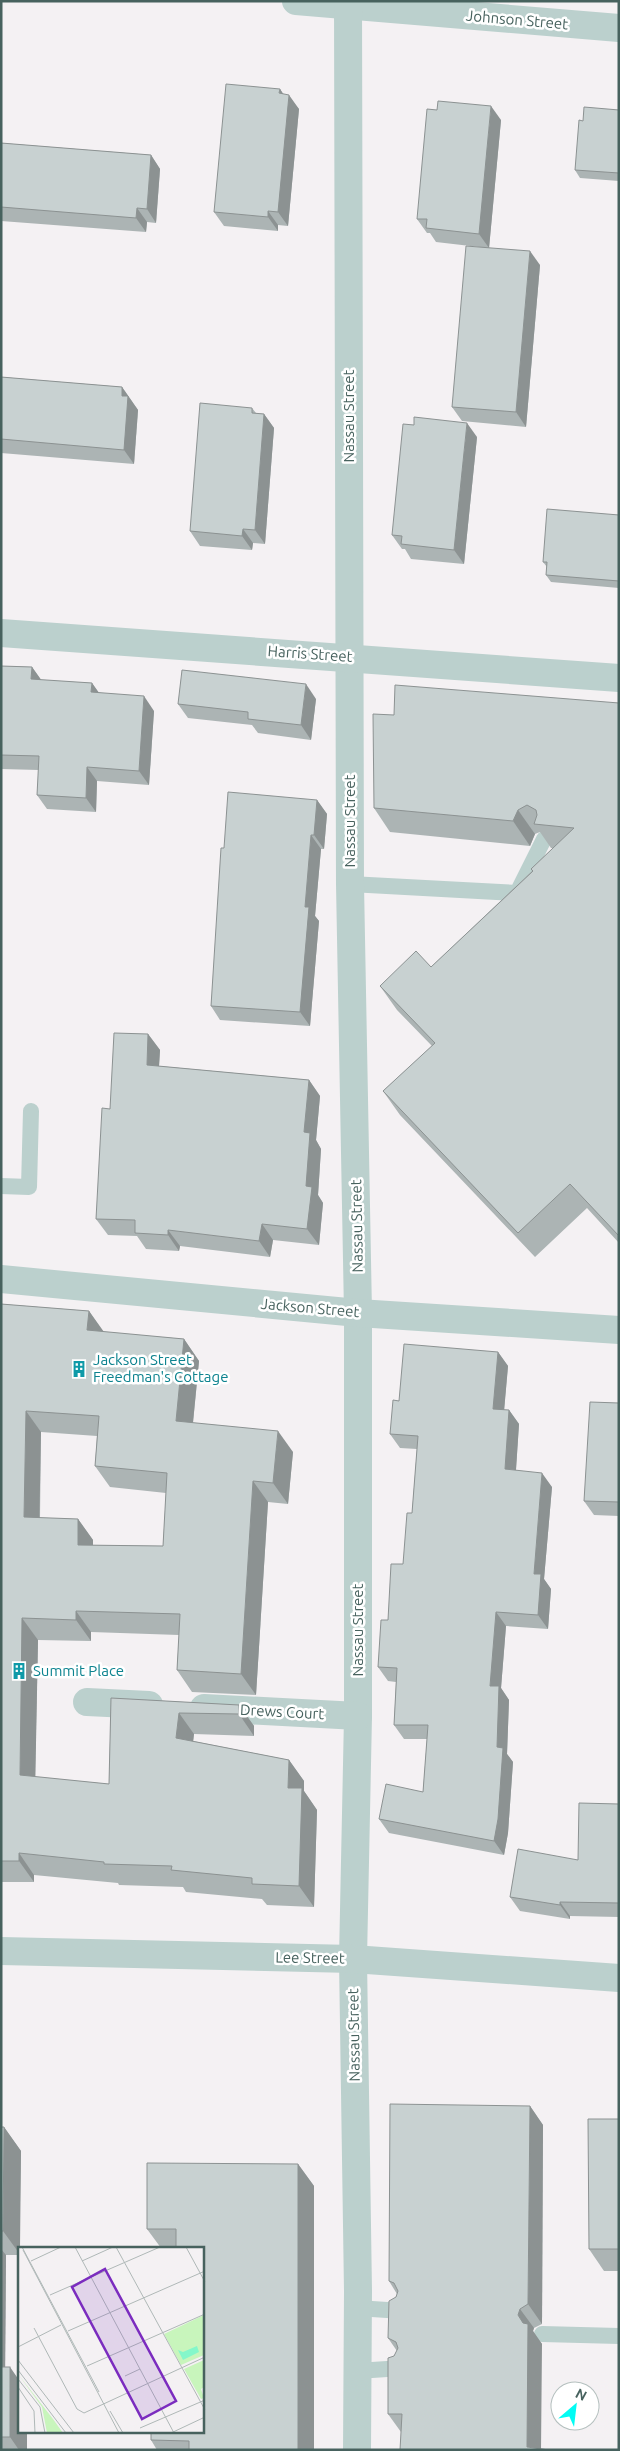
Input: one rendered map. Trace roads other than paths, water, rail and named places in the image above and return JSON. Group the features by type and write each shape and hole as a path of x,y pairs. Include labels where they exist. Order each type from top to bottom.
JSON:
{"street":[{"name":"Johnson Street","path":"296,1 348,3 619,28"},
{"name":"Nassau Street","path":"348,3 350,884 358,1313 358,1716 353,1959 357,2450"},
{"name":"Harris Street","path":"1,633 619,678"},
{"name":"Jackson Street","path":"1,1279 358,1313 619,1330"},
{"name":"Drews Court","path":"87,1702 358,1716"},
{"name":"Lee Street","path":"1,1951 353,1959 619,1978"}],"lane":[{"path":"350,884 517,892 544,839"},
{"path":"1,1186 29,1187 31,1111"},
{"path":"357,2308 402,2311"},
{"path":"542,2334 619,2336"},
{"path":"357,2371 402,2368"}],"place":[{"name":"Jackson Street Freedman's Cottage","path":"79,1369"},
{"name":"Summit Place","path":"19,1671"}]}
